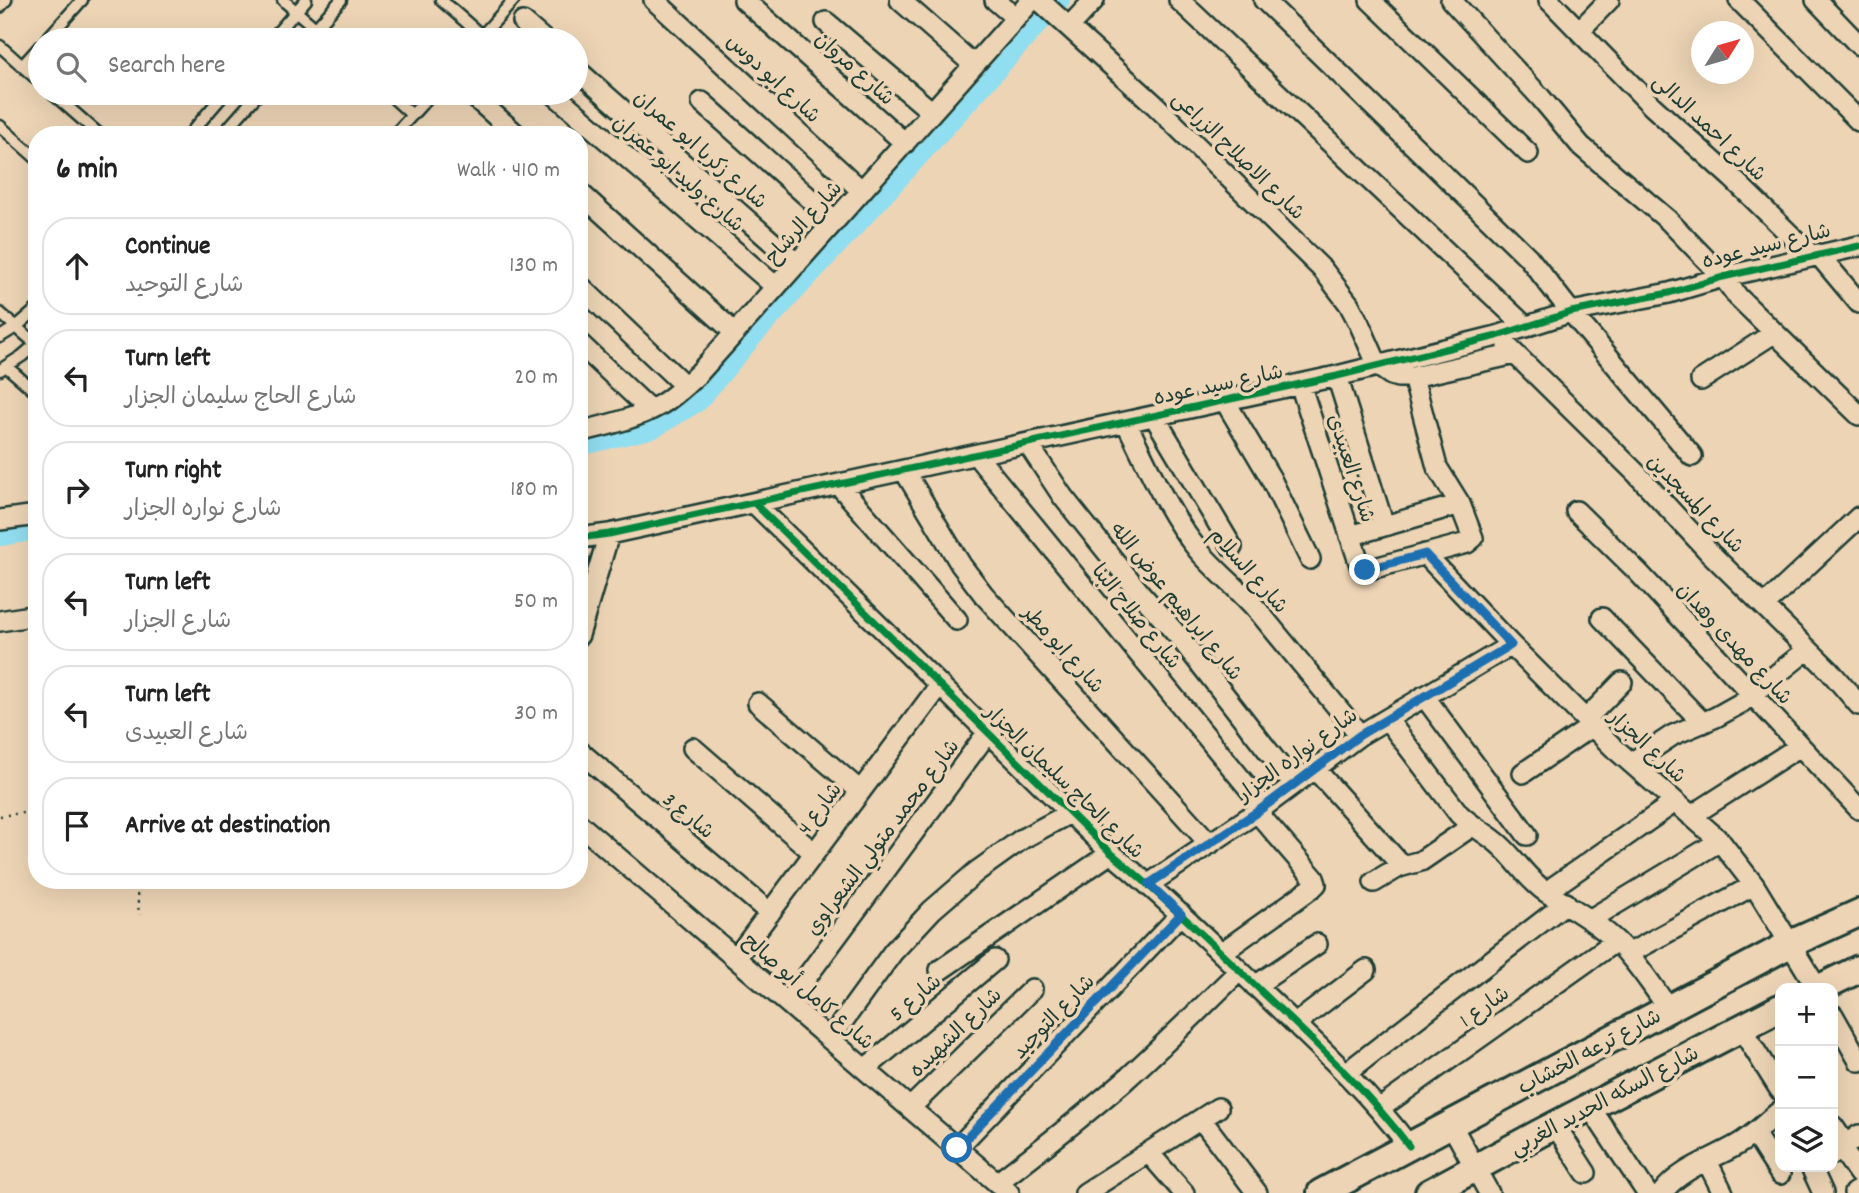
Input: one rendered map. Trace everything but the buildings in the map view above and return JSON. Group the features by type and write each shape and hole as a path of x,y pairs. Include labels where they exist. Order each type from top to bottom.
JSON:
{"street":[{"name":"شارع ابو دوس","path":"654,0 862,191"},
{"name":"شارع مروان","path":"744,0 905,143"},
{"path":"900,0 974,65"},
{"path":"995,0 1016,18"},
{"name":"شارع الرشاح","path":"588,430 620,422 650,410 685,386 1032,0"},
{"name":"شارع الاصلاح الزراعى","path":"1040,0 1155,105 1323,270 1354,314 1378,366"},
{"path":"1069,27 1094,0"},
{"path":"1180,0 1526,327"},
{"path":"1264,0 1528,257 1692,456"},
{"path":"1370,0 1528,153"},
{"path":"1451,0 1581,146 1668,220 1723,277 1738,297 1859,415"},
{"name":"شارع احمد الدالى","path":"1549,0 1647,100 1815,255 1859,303"},
{"path":"1580,30 1609,0"},
{"path":"1739,0 1859,121"},
{"path":"1816,0 1859,45"},
{"path":"523,22 530,28"},
{"path":"826,22 932,112"},
{"name":"شارع زكريا ابو عمران","path":"588,80 797,264"},
{"path":"702,102 835,221"},
{"path":"483,105 507,126"},
{"name":"شارع وليد ابو عمران","path":"567,105 775,288"},
{"path":"588,200 735,333"},
{"name":"شارع سيد عوده","path":"588,537 1337,376 1497,336 1572,312 1670,293 1723,277 1859,246"},
{"path":"588,294 685,386"},
{"path":"1701,380 1774,333"},
{"name":"شارع المسجدين","path":"1497,336 1637,474 1710,553 1829,670 1859,705"},
{"path":"588,351 650,410"},
{"path":"1378,366 1391,374 1413,377 1515,354"},
{"path":"1337,376 1384,526"},
{"name":"شارع العبيدى","path":"1300,384 1360,565 1365,570 1472,540 1473,535 1460,504 1437,467 1413,377"},
{"path":"1225,401 1270,477 1310,559"},
{"path":"1154,416 1231,548"},
{"name":"شارع السلام","path":"1126,422 1160,491 1184,531 1213,567 1259,612 1360,735"},
{"name":"شارع ابراهيم عوض الله","path":"1028,444 1063,497 1136,588 1181,638 1294,784"},
{"name":"شارع صلاح البنا","path":"975,455 1314,878 1316,884 1312,888 1221,953"},
{"name":"شارع ابو مطر","path":"904,470 961,565 984,595 1210,844"},
{"path":"839,485 957,620"},
{"name":"شارع الحاج سليمان الجزار","path":"754,503 1111,853 1149,884 1346,1073 1409,1146"},
{"path":"1350,536 1460,504"},
{"name":"شارع مهدى وهدان","path":"1576,511 1638,572 1859,809"},
{"path":"0,520 28,516"},
{"path":"1765,605 1859,517"},
{"path":"588,605 609,534"},
{"name":"شارع الجزار","path":"1425,554 1511,645 1631,763 1720,841 1754,886 1816,983"},
{"path":"0,621 28,616"},
{"path":"1602,618 1703,723"},
{"name":"شارع نواره الجزار","path":"1149,884 1261,810 1360,735 1511,645"},
{"path":"1631,763 1673,735 1729,711 1807,650"},
{"path":"1523,773 1589,722 1622,682"},
{"name":"شارع 4","path":"736,958 940,685"},
{"path":"1424,696 1527,835"},
{"path":"758,703 860,792"},
{"path":"1387,719 1454,807 1472,826 1500,844 1519,868 1546,892 1591,919 1622,947 1669,1009"},
{"name":"شارع محمد متولي الشعراوي","path":"788,1002 988,732"},
{"path":"1691,816 1800,746"},
{"path":"693,748 814,853"},
{"name":"شارع 3","path":"588,759 770,912"},
{"path":"1315,769 1402,866"},
{"path":"1546,892 1675,802"},
{"path":"830,1039 893,952 932,910 976,872 1022,839 1070,813"},
{"path":"1374,882 1402,866 1421,861 1472,826"},
{"name":"شارع كامل أبو صالح","path":"588,832 1003,1188"},
{"path":"1591,919 1720,841"},
{"path":"940,970 1111,853"},
{"name":"شارع 1","path":"1379,1109 1622,947 1754,886"},
{"path":"1346,1073 1566,903"},
{"name":"شارع ترعه الخشاب","path":"1321,1193 1790,944 1859,912"},
{"name":"شارع التوحيد","path":"957,1148 1181,914"},
{"path":"1255,986 1317,944"},
{"name":"شارع 5","path":"865,1069 995,960"},
{"path":"1830,983 1859,969"},
{"path":"1003,1188 1061,1133 1124,1081 1239,971"},
{"path":"1295,1024 1366,971"},
{"name":"شارع الشهيده","path":"910,1108 1032,989"},
{"name":"شارع السكه الحديد الغربي","path":"1438,1191 1555,1125 1775,1011"},
{"path":"1838,1024 1859,1061"},
{"path":"1741,1028 1775,1082"},
{"path":"1590,1107 1660,1192 1678,1177 1754,1133 1775,1117"},
{"path":"1085,1193 1218,1108"},
{"path":"1201,1119 1256,1193"},
{"path":"1451,1124 1489,1193"},
{"path":"1555,1125 1586,1173"},
{"path":"1754,1133 1780,1174"},
{"path":"1845,1146 1859,1174"},
{"path":"1149,1153 1184,1193"},
{"path":"1707,1161 1723,1193"},
{"path":"1815,1172 1823,1193"},
{"path":"1854,1193 1859,1190"}],"lane":[{"path":"0,7 6,0"},
{"path":"57,28 82,0"},
{"path":"283,0 315,28"},
{"path":"282,28 306,0"},
{"path":"317,28 341,0"},
{"path":"441,0 470,28"},
{"path":"489,28 514,0"},
{"path":"0,46 28,71"},
{"path":"23,66 28,60"},
{"path":"66,105 90,126"},
{"path":"197,126 215,105"},
{"path":"230,126 248,105"},
{"path":"402,105 412,114"},
{"path":"402,126 421,105"},
{"path":"0,126 28,151"},
{"path":"0,313 28,337"},
{"path":"0,337 28,317"},
{"path":"28,350 3,368 28,386"}],"path":[{"path":"0,816 28,812"},
{"path":"136,889 139,915"}],"waterway":[{"path":"588,445 654,429 699,402 751,340 1061,0"},
{"path":"0,537 28,532"}],"cycle path":[{"path":"588,537 1337,376 1497,336 1571,312 1669,293 1723,277 1859,246"},
{"path":"754,503 1111,853 1187,920 1319,1047 1357,1085 1409,1146"}],"route":[{"path":"957,1148 1181,914 1149,884 1257,812 1360,735 1511,645 1425,554 1365,570"}]}
